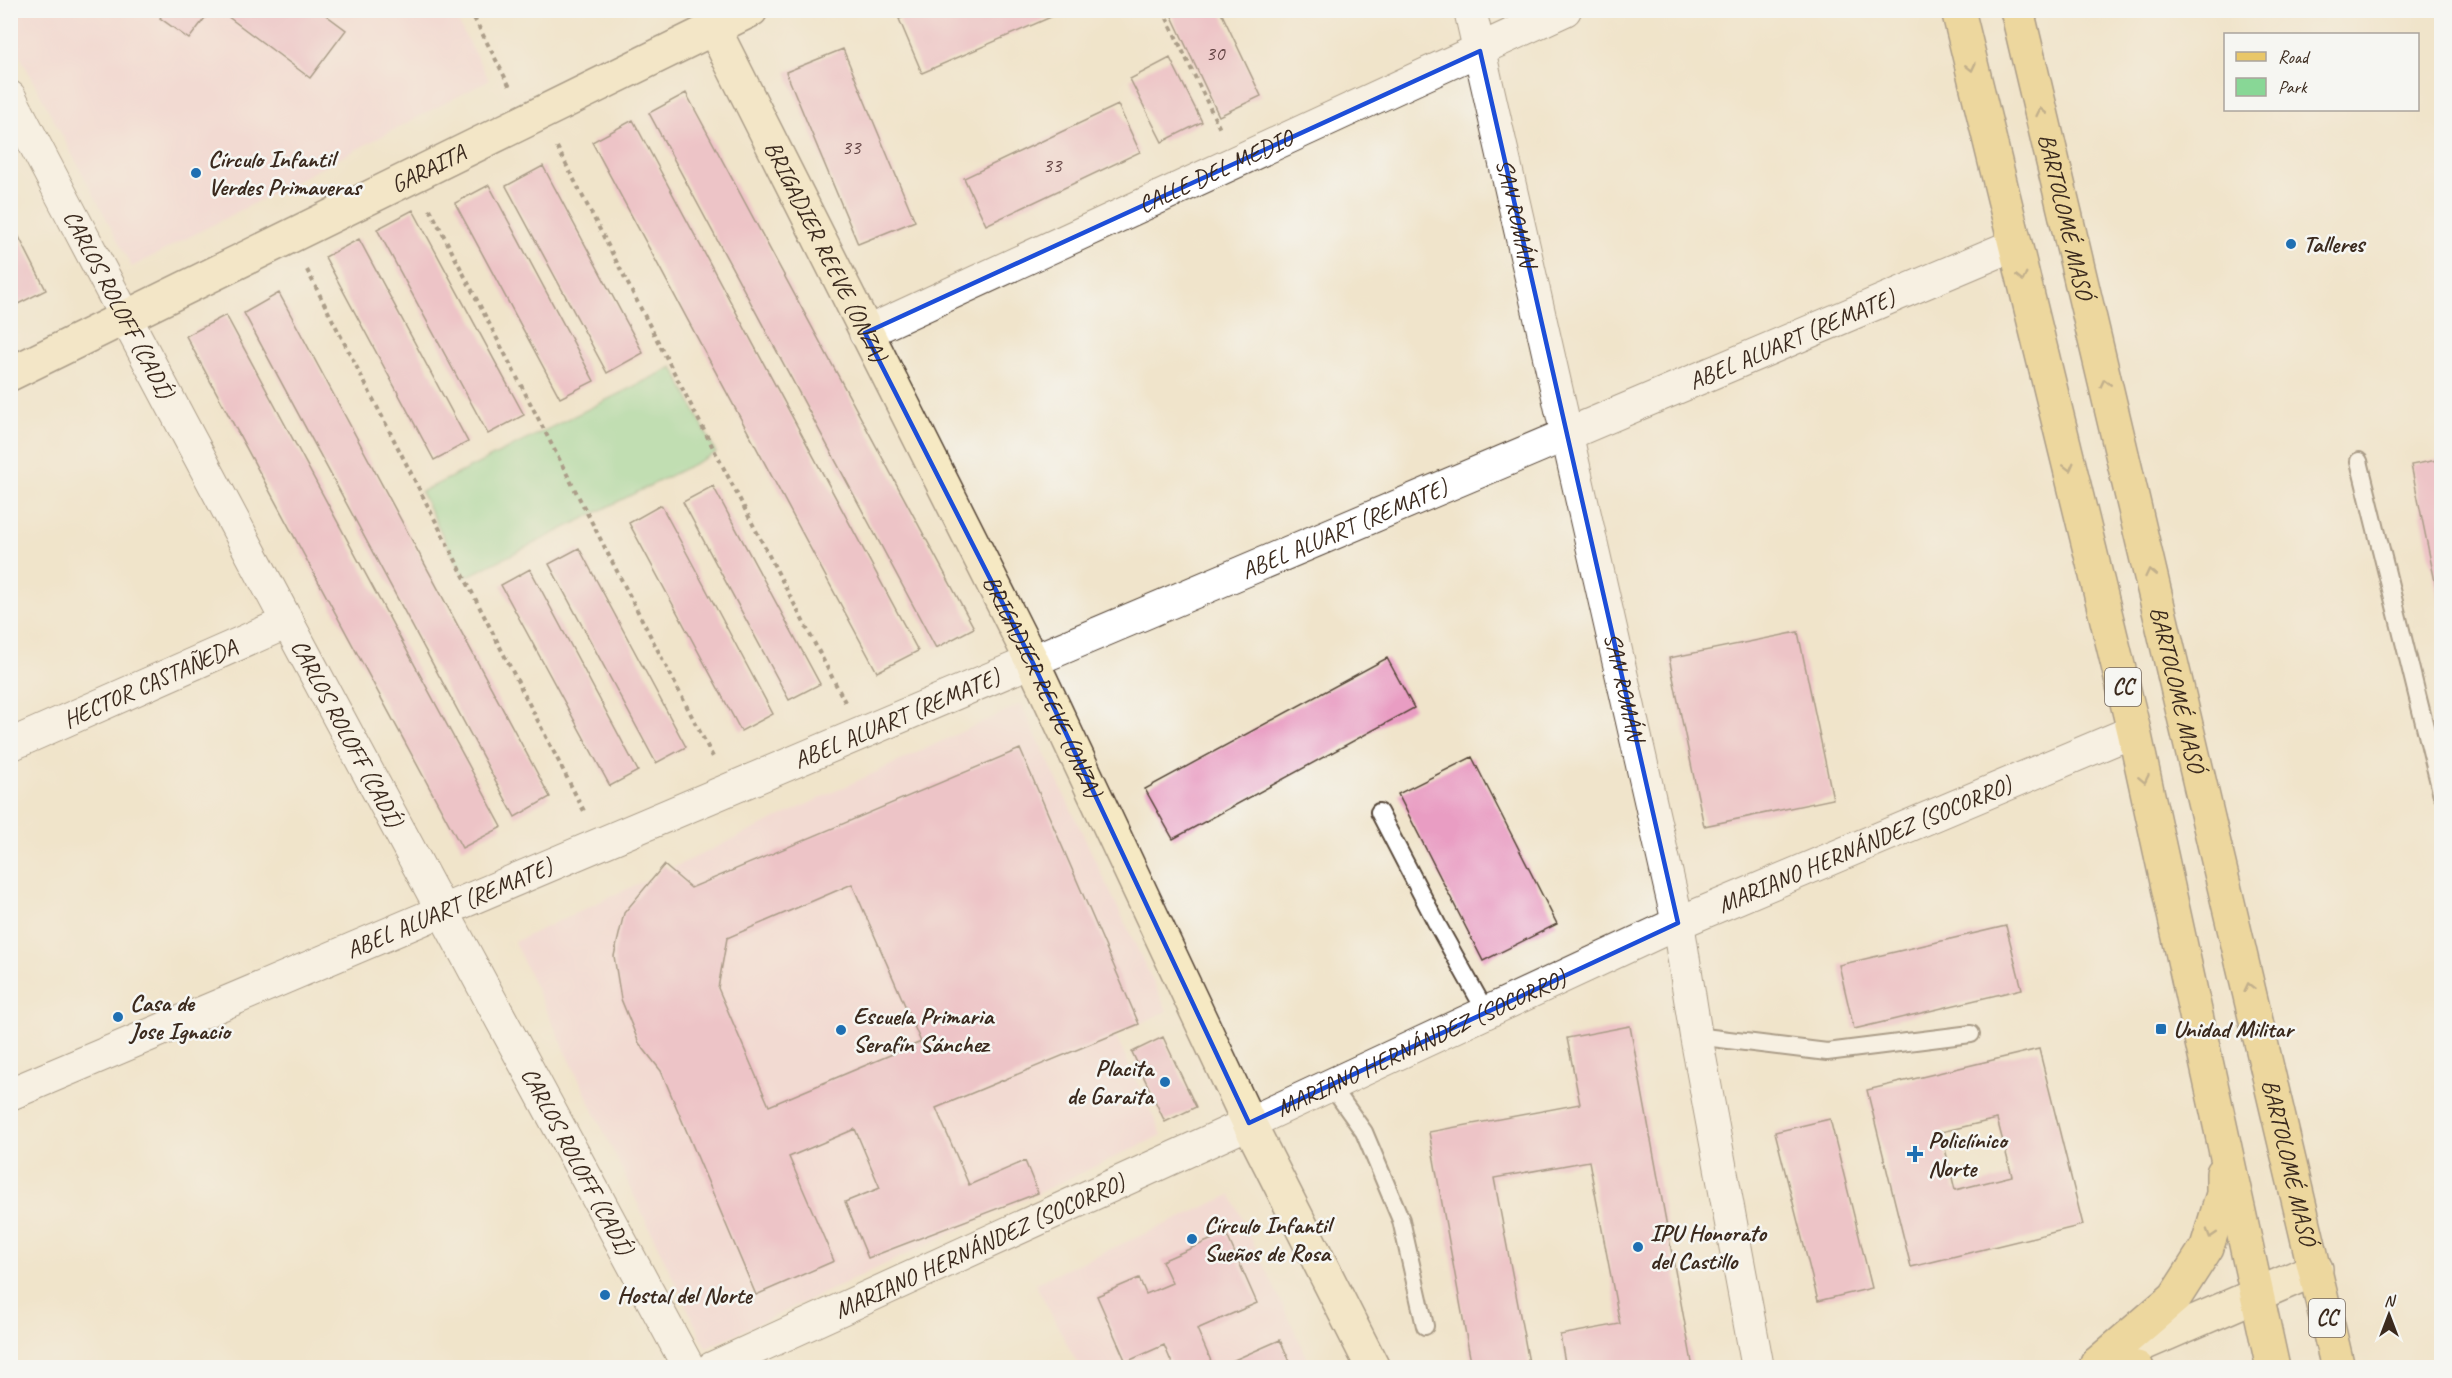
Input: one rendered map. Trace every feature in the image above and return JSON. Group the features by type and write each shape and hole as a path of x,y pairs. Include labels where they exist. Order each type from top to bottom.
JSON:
{"main road":[{"name":"CC","path":"1958,10 2134,731 2273,1368"},
{"name":"BARTOLOMÉ MASÓ","path":"2018,10 2338,1368"},
{"path":"2093,1366 2175,1297 2207,1248 2223,1194 2222,1136"},
{"path":"2093,1366 2138,1368"}],"street":[{"name":"GARAITA","path":"10,374 534,117 709,20 751,10"},
{"name":"SAN ROMÁN","path":"1470,10 1678,923 1696,1036 1758,1368"},
{"name":"CALLE DEL MEDIO","path":"865,333 1565,10"},
{"name":"BRIGADIER REEVE (ONZA)","path":"709,20 1032,661 1249,1123 1373,1368"},
{"name":"CARLOS ROLOFF (CADÍ)","path":"10,97 125,318 689,1368"},
{"name":"ABEL ALUART (REMATE)","path":"10,1094 2014,245"},
{"name":"HECTOR CASTAÑEDA","path":"10,745 288,622"},
{"name":"MARIANO HERNÁNDEZ (SOCORRO)","path":"712,1368 1249,1123 1678,923 2134,731"},
{"path":"2093,1366 2316,1269"}],"lane":[{"path":"2359,461 2442,795"},
{"path":"1379,812 1486,1012"},
{"path":"1696,1036 1827,1052 1971,1034"},
{"path":"1330,1084 1364,1132 1401,1220 1425,1326"}],"path":[{"path":"470,10 534,117 862,733"},
{"path":"1163,10 1237,162"},
{"path":"413,176 729,789"},
{"path":"290,237 600,844"}],"highlighted area":[{"path":"1480,51 1678,923 1249,1123 1032,661 865,333"}],"shaded area":[{"name":"Círculo Infantil Verdes Primaveras","path":"10,11 452,11 489,80 132,267 11,39"},
{"name":"Escuela Primaria Serafín Sánchez","path":"1021,704 1167,1011 1115,1035 1162,1135 706,1348 514,942"},
{"name":"Círculo Infantil Sueños de Rosa","path":"1231,1195 1312,1367 1079,1367 1035,1283"}],"green space":[{"path":"673,367 716,453 464,578 421,492"}],"building":[{"path":"165,10 211,10 189,39 160,18"},
{"path":"219,10 319,10 346,30 310,78"},
{"path":"920,10 1067,10 922,73 899,19"},
{"path":"1169,10 1220,10 1261,96 1219,116"},
{"path":"843,49 915,221 858,244 786,72"},
{"path":"1170,58 1202,122 1162,142 1130,79"},
{"path":"686,93 974,628 936,648 649,113"},
{"path":"1118,105 1140,152 986,225 964,178"},
{"path":"633,120 918,651 877,672 592,142"},
{"path":"543,166 643,353 607,373 506,186"},
{"path":"489,185 594,381 560,398 455,203"},
{"path":"413,210 524,415 488,434 377,229"},
{"path":"10,219 46,290 10,308"},
{"path":"359,239 468,442 434,460 325,257"},
{"path":"279,293 550,797 515,817 244,313"},
{"path":"226,315 502,827 462,848 186,336"},
{"path":"2442,459 2442,606 2440,606 2411,465"},
{"path":"713,486 820,684 789,700 683,502"},
{"path":"661,505 773,714 741,731 629,523"},
{"path":"579,548 686,747 656,763 549,564"},
{"path":"530,569 638,771 610,786 501,585"},
{"path":"1798,632 1833,799 1704,826 1669,658"},
{"path":"1387,658 1414,708 1173,839 1145,789"},
{"path":"1020,749 1139,1024 936,1108 969,1185 1025,1161 1038,1193 868,1258 845,1202 880,1188 855,1129 789,1157 834,1261 756,1295 661,1071 639,1043 621,999 614,956 624,913 664,865 691,888","holes":["852,884 921,1042 769,1106 718,988 727,938"]},
{"path":"1472,757 1557,924 1483,961 1398,794"},
{"path":"2006,926 2022,989 1854,1029 1839,965"},
{"name":"IPU Honorato del Castillo","path":"1630,1026 1693,1368 1566,1368 1560,1335 1620,1324 1589,1161 1494,1178 1530,1368 1472,1368 1429,1132 1580,1104 1567,1038"},
{"name":"Placita de Garaita","path":"1163,1037 1196,1107 1165,1122 1132,1052"},
{"name":"Policlínico Norte","path":"2039,1049 2083,1225 1911,1267 1867,1090","holes":["1997,1119 2012,1176 1955,1190 1941,1132"]},
{"path":"1830,1119 1872,1288 1818,1301 1775,1132"},
{"path":"1226,1233 1257,1303 1197,1329 1214,1368 1174,1368 1164,1345 1126,1362 1097,1296 1139,1278 1146,1294 1172,1283 1162,1261"},
{"path":"1280,1340 1293,1368 1216,1368"}],"place":[{"name":"Círculo Infantil Verdes Primaveras","path":"196,173"},
{"name":"Talleres","path":"2291,244"},
{"name":"Casa de Jose Ignacio","path":"118,1017"},
{"name":"Unidad Militar","path":"2161,1029"},
{"name":"Escuela Primaria Serafín Sánchez","path":"841,1030"},
{"name":"Placita de Garaita","path":"1165,1082"},
{"name":"Policlínico Norte","path":"1915,1154"},
{"name":"Círculo Infantil Sueños de Rosa","path":"1192,1239"},
{"name":"IPU Honorato del Castillo","path":"1638,1247"},
{"name":"Hostal del Norte","path":"605,1295"}]}
